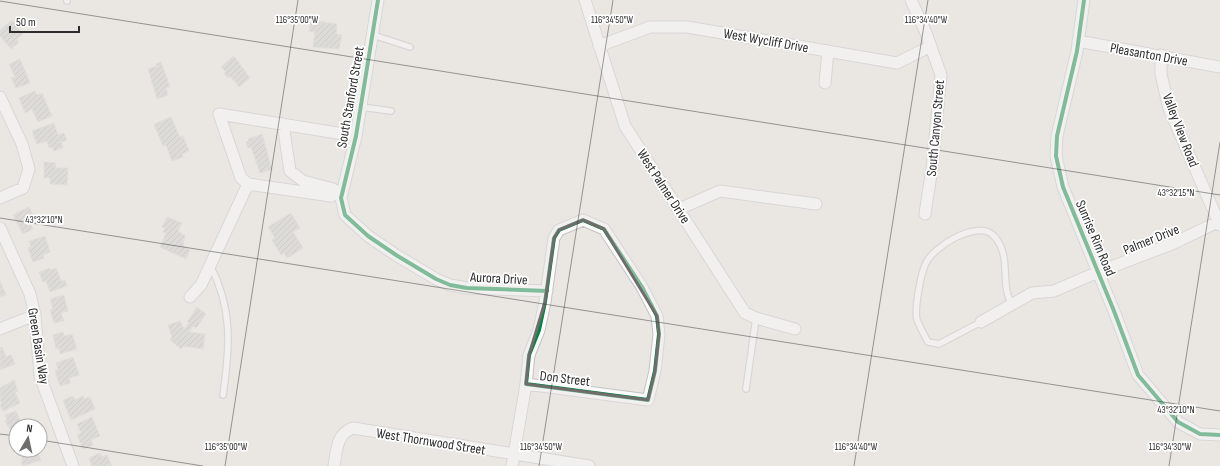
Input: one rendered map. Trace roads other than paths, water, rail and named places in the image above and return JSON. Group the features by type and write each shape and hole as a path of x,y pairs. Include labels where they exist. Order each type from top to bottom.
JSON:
{"street":[{"name":"South Stanford Street","path":"341,198 356,136 378,0"},
{"name":"West Palmer Drive","path":"585,0 625,126 745,313 756,318 795,329"},
{"name":"South Canyon Street","path":"911,0 931,46 941,74 932,168 925,214"},
{"name":"Sunrise Rim Road","path":"1084,0 1078,41 1057,136 1056,156 1063,187 1138,375 1178,422 1200,434 1220,435"},
{"name":"West Wycliff Drive","path":"600,46 650,27 687,27 897,63 931,46"},
{"name":"Pleasanton Drive","path":"1078,41 1220,67"},
{"path":"825,83 828,51"},
{"name":"Valley View Road","path":"1160,55 1161,74 1169,108 1220,223"},
{"path":"0,97 22,144 29,170 23,188 0,198"},
{"path":"341,198 248,184 241,178 219,114 356,136"},
{"path":"283,124 290,171 303,181 333,189 341,198"},
{"path":"190,297 201,285 248,184"},
{"path":"679,208 720,191 816,204"},
{"name":"Aurora Drive","path":"341,198 345,215 368,236 436,280 450,285 467,288 547,291 554,238 559,230 583,220 604,230 635,276 657,316 659,334 657,352"},
{"name":"Palmer Drive","path":"981,322 1032,293 1054,291 1098,272 1172,244 1220,223"},
{"name":"Green Basin Way","path":"0,228 30,294 35,316 40,376 73,466"},
{"name":"Don Street","path":"547,291 539,330 529,355 526,384 648,400 655,371 657,352"},
{"path":"0,329 35,316"},
{"path":"512,466 526,384"},
{"name":"West Thornwood Street","path":"334,466 340,436 346,430 353,428 589,466"}],"lane":[{"path":"373,35 410,47"},
{"path":"361,107 391,111"},
{"path":"981,322 939,344 928,342 923,333 917,318 919,291 926,263 932,253 944,244 968,232 982,230 993,235 1002,248 1006,268 1008,298 1012,304"},
{"path":"209,265 220,284 226,308 228,362 223,395"},
{"path":"746,389 756,318"}]}
